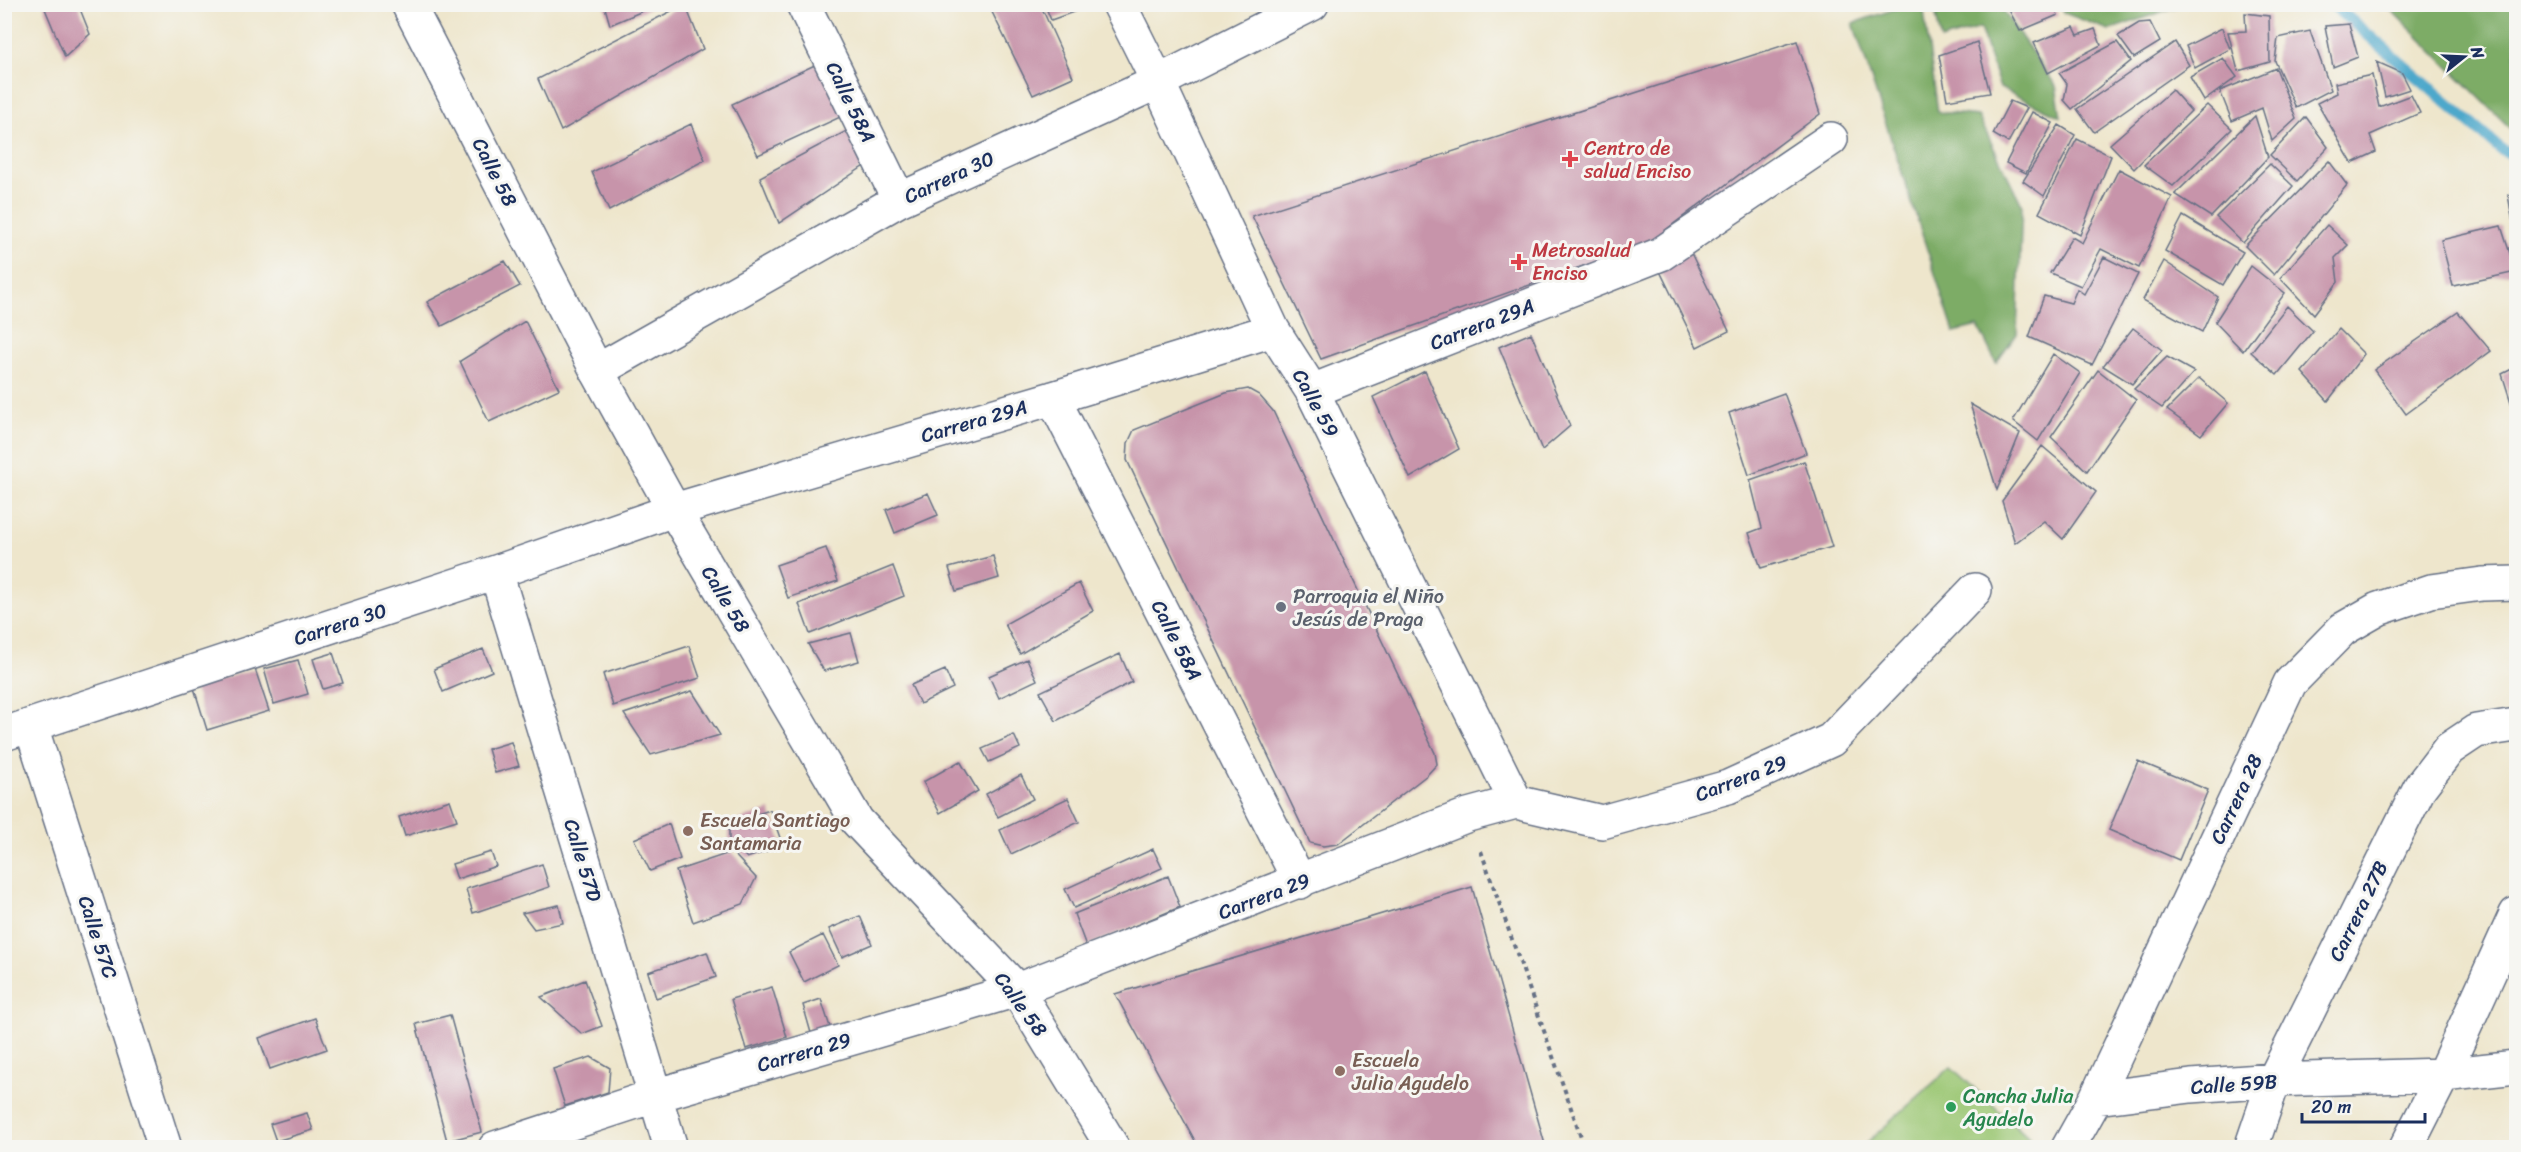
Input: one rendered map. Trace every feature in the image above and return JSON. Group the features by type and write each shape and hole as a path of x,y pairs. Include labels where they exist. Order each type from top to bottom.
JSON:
{"street":[{"name":"Calle 58","path":"408,4 597,371 674,510 857,821 1017,990 1113,1148"},
{"name":"Calle 58A","path":"803,4 899,201"},
{"name":"Calle 59","path":"1119,4 1158,82 1273,330 1312,390 1516,802"},
{"name":"Carrera 30","path":"597,371 899,201 1158,82 1312,4"},
{"name":"Carrera 29A","path":"1312,390 1660,254 1831,139"},
{"name":"Carrera 29A","path":"674,510 1053,398 1273,330"},
{"name":"Calle 58A","path":"1053,398 1300,882"},
{"name":"Carrera 30","path":"18,730 496,572 674,510"},
{"name":"Calle 57D","path":"496,572 671,1148"},
{"name":"Carrera 28","path":"2068,1148 2096,1098 2290,683 2343,629 2378,609 2432,591 2482,584 2517,583"},
{"name":"Carrera 29","path":"495,1148 654,1096 1017,990 1468,815 1516,802 1602,822 1728,788 1831,740 1975,590"},
{"name":"Carrera 27B","path":"2251,1148 2274,1080 2420,787 2449,749 2476,731 2517,725"},
{"name":"Calle 57C","path":"18,730 165,1148"},
{"path":"2406,1148 2443,1075 2517,914"},
{"name":"Calle 59B","path":"2096,1098 2191,1086 2274,1080 2443,1075 2517,1067"}],"path":[{"path":"1468,815 1585,1148"}],"green space":[{"path":"1910,4 1923,5 1938,112 1978,116 2022,205 2017,334 1996,363 1978,326 1954,332 1853,23"},
{"path":"2061,4 2182,5 2109,30 2064,13"},
{"path":"1934,5 1999,5 2056,86 2061,117 2000,88 1980,28 1941,40"},
{"path":"2386,5 2516,5 2516,132 2512,130"},
{"name":"Cancha Julia Agudelo","path":"1951,1067 2039,1147 1862,1147"}],"building":[{"path":"43,4 78,4 90,34 65,57"},
{"path":"604,4 659,4 610,25"},
{"path":"685,4 703,49 561,131 538,79"},
{"path":"988,4 1040,4 1073,77 1033,95"},
{"path":"2011,4 2053,4 2058,15 2020,31 2007,6"},
{"path":"1045,5 1093,5 1051,20"},
{"path":"2245,13 2269,16 2270,62 2238,71 2228,32 2246,31"},
{"path":"2150,22 2160,42 2134,58 2118,36 2139,23"},
{"path":"2349,24 2358,57 2333,67 2325,26"},
{"path":"2074,27 2078,35 2095,29 2101,45 2048,73 2034,43"},
{"path":"2222,28 2230,49 2195,68 2186,46"},
{"path":"2310,31 2331,90 2296,108 2275,61 2278,38"},
{"path":"1797,41 1820,114 1648,243 1321,359 1252,216"},
{"path":"1977,42 1990,93 1947,100 1939,55"},
{"path":"2117,42 2131,61 2072,109 2064,100 2067,84 2059,73"},
{"path":"2175,42 2189,65 2094,132 2077,109"},
{"path":"2223,58 2237,77 2204,101 2190,77"},
{"path":"2377,62 2402,73 2410,89 2385,97"},
{"path":"819,63 849,113 758,155 732,104"},
{"path":"2276,68 2296,119 2272,141 2262,108 2232,121 2220,91"},
{"path":"2372,75 2379,107 2411,95 2420,113 2370,135 2376,152 2352,163 2317,103 2337,93 2335,83"},
{"path":"2172,90 2191,111 2134,169 2110,144"},
{"path":"2010,101 2027,108 2008,143 1993,134"},
{"path":"2207,105 2232,129 2173,186 2144,165"},
{"path":"2032,112 2053,123 2026,173 2006,163"},
{"path":"2255,116 2268,157 2211,217 2175,194"},
{"path":"2306,117 2328,147 2297,181 2270,155"},
{"path":"691,124 705,160 609,211 592,172"},
{"path":"2059,125 2075,135 2044,196 2023,181"},
{"path":"854,127 873,160 779,223 760,177"},
{"path":"2077,139 2111,156 2080,235 2039,213"},
{"path":"2329,161 2347,185 2274,275 2245,246"},
{"path":"2270,164 2293,186 2243,243 2216,217"},
{"path":"2119,169 2172,197 2139,268 2101,249 2081,286 2050,273 2072,237 2082,243"},
{"path":"2516,194 2516,234 2515,234 2508,195"},
{"path":"2183,216 2243,252 2223,285 2165,251"},
{"path":"2327,225 2348,245 2335,258 2338,282 2314,314 2280,278"},
{"path":"2501,226 2516,272 2453,286 2441,240"},
{"path":"1689,249 1729,331 1697,347 1657,265"},
{"path":"2104,257 2138,274 2092,365 2029,337 2044,296 2071,303 2077,289 2084,294"},
{"path":"505,261 520,286 442,326 427,302"},
{"path":"2164,261 2218,297 2202,332 2143,300"},
{"path":"2251,266 2285,293 2243,351 2215,322"},
{"path":"2287,306 2313,331 2277,375 2251,352"},
{"path":"2458,312 2491,351 2406,414 2374,370"},
{"path":"525,321 559,389 489,422 460,361"},
{"path":"2133,328 2162,350 2132,384 2103,366"},
{"path":"2339,329 2364,354 2328,401 2302,372"},
{"path":"1531,333 1570,426 1542,450 1499,347"},
{"path":"2053,354 2080,373 2038,441 2013,421"},
{"path":"2167,357 2194,372 2162,408 2134,389"},
{"path":"2516,367 2516,418 2502,374"},
{"path":"2098,370 2136,400 2087,471 2051,437"},
{"path":"1425,371 1459,449 1410,478 1373,397"},
{"path":"2199,378 2228,403 2201,435 2167,410"},
{"name":"Parroquia el Niño Jesús de Praga","path":"1248,389 1259,395 1273,411 1435,753 1437,764 1427,775 1338,844 1323,846 1310,843 1127,460 1128,443 1134,430 1226,393"},
{"path":"1784,393 1806,453 1749,475 1729,413"},
{"path":"1970,404 2020,433 1997,490"},
{"path":"2042,446 2096,492 2063,539 2044,521 2015,543 2002,501"},
{"path":"1804,461 1832,547 1761,568 1749,533 1762,528 1750,480"},
{"path":"928,493 938,515 895,533 886,510"},
{"path":"826,548 838,581 788,598 776,565"},
{"path":"993,556 999,578 956,591 949,568"},
{"path":"893,566 904,596 810,634 799,604"},
{"path":"1079,583 1093,611 1020,654 1005,624"},
{"path":"851,633 859,661 824,671 808,644"},
{"path":"689,646 700,678 613,706 603,674"},
{"path":"483,649 492,671 443,692 434,669"},
{"path":"333,653 343,683 323,689 313,659"},
{"path":"1120,654 1132,682 1056,721 1040,692"},
{"path":"1027,659 1037,680 999,698 989,676"},
{"path":"298,660 308,694 274,704 264,669"},
{"path":"255,669 269,711 207,730 194,688"},
{"path":"945,670 953,688 920,704 911,685"},
{"path":"692,691 720,735 651,755 624,714"},
{"path":"1014,735 1020,748 989,762 982,749"},
{"path":"511,742 519,766 495,773 488,749"},
{"path":"960,761 978,791 940,813 923,782"},
{"path":"2138,761 2208,790 2179,860 2109,830"},
{"path":"1021,775 1033,799 998,817 986,794"},
{"path":"1068,798 1079,822 1011,854 1000,830"},
{"path":"450,800 457,820 405,836 399,817"},
{"path":"770,810 783,846 747,858 729,840 729,823"},
{"path":"669,824 680,859 650,871 634,839"},
{"path":"1153,849 1162,868 1074,908 1065,889"},
{"path":"491,852 496,866 457,879 452,864"},
{"path":"732,852 756,878 743,904 693,922 676,871"},
{"path":"542,864 549,887 473,913 466,889"},
{"path":"1168,876 1180,907 1086,946 1074,914"},
{"name":"Escuela Julia Agudelo","path":"1472,887 1546,1148 1199,1148 1115,994"},
{"path":"559,905 563,923 534,929 522,913"},
{"path":"860,916 872,944 842,957 829,929"},
{"path":"823,935 838,965 804,982 789,952"},
{"path":"707,952 716,977 656,998 648,972"},
{"path":"585,980 602,1026 582,1034 541,997"},
{"path":"772,987 787,1037 746,1049 731,999"},
{"path":"821,999 830,1027 811,1033 803,1005"},
{"path":"450,1015 482,1132 447,1141 416,1024"},
{"path":"315,1018 327,1049 270,1069 259,1038"},
{"path":"591,1057 610,1068 608,1092 565,1106 553,1069"},
{"path":"307,1113 313,1130 276,1141 270,1124"}],"waterway":[{"path":"2332,4 2502,150 2516,157"}],"place":[{"name":"Centro de salud Enciso","path":"1570,159"},
{"name":"Metrosalud Enciso","path":"1519,262"},
{"name":"Parroquia el Niño Jesús de Praga","path":"1281,607"},
{"name":"Escuela Santiago Santamaria","path":"688,831"},
{"name":"Escuela Julia Agudelo","path":"1340,1071"},
{"name":"Cancha Julia Agudelo","path":"1951,1107"}]}
